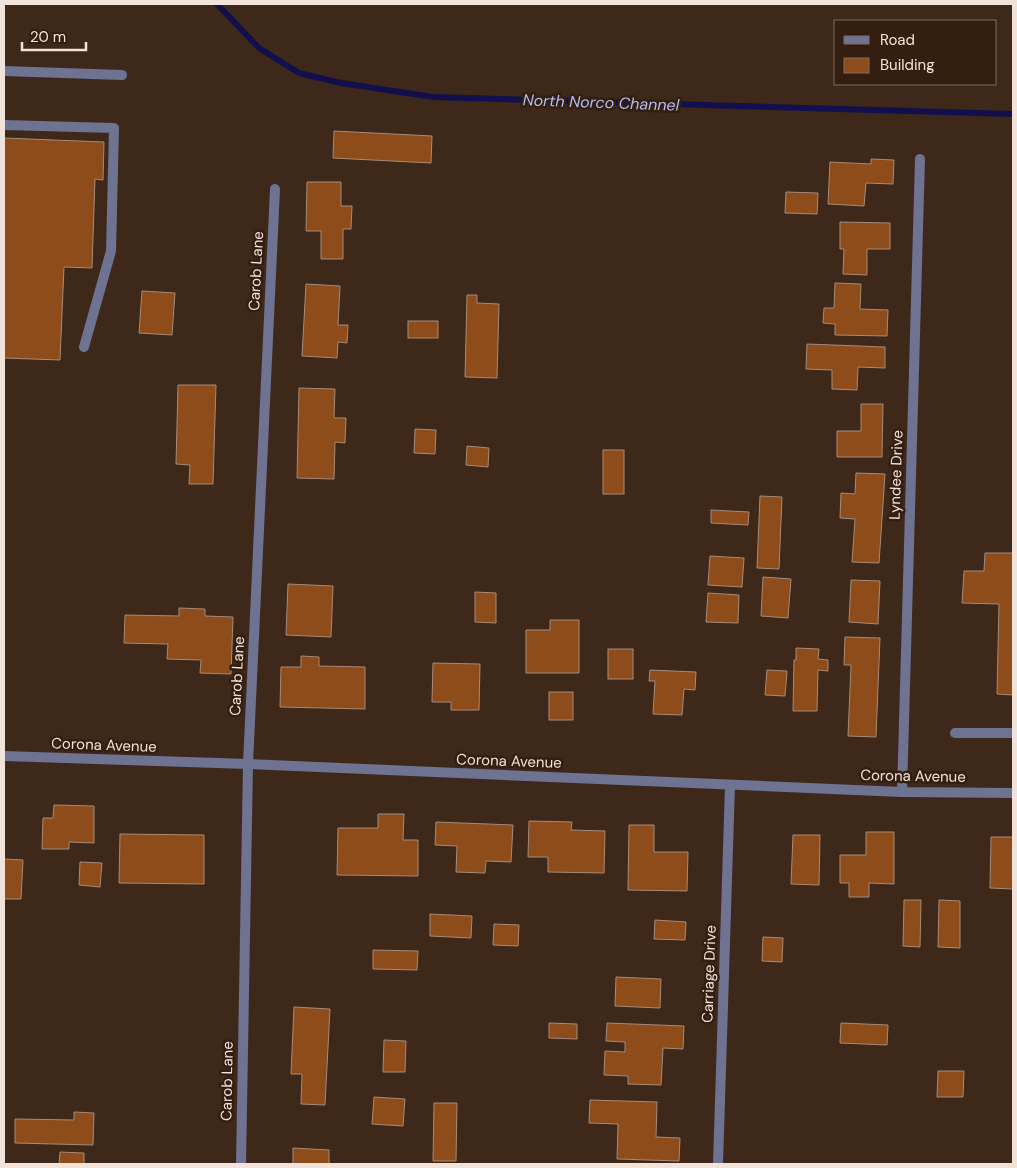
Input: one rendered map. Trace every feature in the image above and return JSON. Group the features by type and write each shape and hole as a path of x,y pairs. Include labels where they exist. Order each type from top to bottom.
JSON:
{"street":[{"path":"4,71 122,75"},
{"path":"4,125 114,128 111,251 84,347"},
{"name":"Lyndee Drive","path":"902,792 920,158"},
{"name":"Carob Lane","path":"241,1164 248,764 275,189"},
{"path":"955,733 1013,733"},
{"name":"Corona Avenue","path":"4,756 248,764 902,792 1013,793"},
{"name":"Carriage Drive","path":"718,1164 730,785"}],"building":[{"path":"334,131 432,136 431,163 333,158"},
{"path":"4,138 104,142 103,180 95,179 92,268 64,267 60,360 4,358"},
{"path":"871,159 894,160 893,184 866,183 864,206 828,204 830,162 871,164"},
{"path":"307,182 341,182 341,206 352,206 351,229 343,229 343,259 321,259 321,231 306,231"},
{"path":"786,192 818,193 817,214 785,213"},
{"path":"840,222 890,223 890,249 867,249 867,275 843,274 844,249 840,249"},
{"path":"835,283 861,284 860,309 888,310 887,336 835,335 835,324 823,323 824,308 834,308"},
{"path":"306,284 340,286 338,325 348,325 347,343 338,342 337,358 302,356"},
{"path":"142,291 175,293 172,335 139,333"},
{"path":"467,295 477,295 477,303 499,304 497,378 465,377"},
{"path":"408,321 438,321 438,338 408,338"},
{"path":"807,344 885,347 885,368 858,367 857,390 832,389 832,370 806,369"},
{"path":"178,385 216,385 213,484 189,484 190,465 176,464"},
{"path":"299,388 335,389 334,418 346,418 345,443 335,442 334,479 297,478"},
{"path":"861,404 883,404 882,457 837,457 837,431 861,431"},
{"path":"415,429 436,430 435,454 414,453"},
{"path":"467,446 489,448 488,467 466,465"},
{"path":"603,450 624,450 624,494 603,494"},
{"path":"856,473 885,474 879,563 852,562 855,519 840,518 841,493 855,494"},
{"path":"760,496 782,497 779,569 757,568"},
{"path":"711,510 749,512 748,525 711,523"},
{"path":"985,553 1013,553 1013,695 997,694 999,604 962,603 964,571 984,571"},
{"path":"710,556 744,558 742,587 708,585"},
{"path":"763,577 791,579 788,618 761,616"},
{"path":"851,580 880,581 878,624 849,622"},
{"path":"288,584 333,586 331,637 286,635"},
{"path":"475,592 496,593 496,623 475,622"},
{"path":"708,593 739,595 738,623 706,622"},
{"path":"179,608 205,609 205,616 233,617 231,674 200,673 201,660 167,659 168,644 124,643 125,615 179,616"},
{"path":"550,620 579,620 579,673 526,673 526,630 550,630"},
{"path":"845,637 880,638 876,737 848,736 851,665 844,665"},
{"path":"796,648 819,649 818,659 828,660 828,671 818,670 817,711 793,711"},
{"path":"608,649 633,649 633,679 608,679"},
{"path":"301,656 319,657 319,666 365,667 365,709 280,707 281,667 301,667"},
{"path":"433,663 480,664 479,710 451,710 451,702 432,702"},
{"path":"650,670 696,672 695,690 684,689 682,715 653,714 655,681 649,681"},
{"path":"767,670 787,671 785,696 765,695"},
{"path":"549,692 573,692 573,720 549,720"},
{"path":"54,805 94,806 94,843 69,842 69,849 42,849 43,818 53,818"},
{"path":"378,814 404,814 403,840 418,840 418,876 337,875 338,828 378,828"},
{"path":"529,821 572,822 571,830 605,831 604,873 548,872 548,857 528,857"},
{"path":"436,822 513,825 511,862 486,861 485,873 456,872 457,846 435,845"},
{"path":"629,825 654,825 654,852 688,852 687,891 628,890"},
{"path":"866,832 894,832 894,884 869,883 869,897 849,897 849,883 840,883 840,855 866,855"},
{"path":"120,834 204,835 204,884 119,883"},
{"path":"793,835 820,835 819,885 791,884"},
{"path":"991,837 1013,837 1013,889 990,888"},
{"path":"4,859 23,860 21,899 4,899"},
{"path":"80,862 102,863 100,887 79,885"},
{"path":"904,900 921,900 920,947 903,946"},
{"path":"939,900 960,901 960,948 938,947"},
{"path":"430,914 472,916 471,938 430,936"},
{"path":"655,920 686,922 685,940 654,939"},
{"path":"494,924 519,925 518,946 493,945"},
{"path":"763,937 783,938 782,962 762,961"},
{"path":"373,950 418,951 417,970 373,969"},
{"path":"616,977 661,979 660,1008 615,1006"},
{"path":"294,1007 330,1009 325,1105 301,1104 302,1074 291,1074"},
{"path":"549,1023 577,1024 577,1039 549,1038"},
{"path":"607,1023 684,1026 683,1049 663,1048 661,1085 628,1084 628,1076 604,1075 605,1051 625,1052 625,1042 606,1041"},
{"path":"841,1023 888,1025 887,1045 840,1043"},
{"path":"384,1040 406,1041 405,1072 383,1072"},
{"path":"938,1071 964,1071 963,1097 937,1097"},
{"path":"374,1097 405,1099 403,1126 372,1124"},
{"path":"590,1100 657,1102 656,1137 680,1138 679,1161 617,1159 618,1124 589,1123"},
{"path":"434,1103 457,1103 456,1161 433,1161"},
{"path":"74,1112 94,1113 93,1145 15,1143 15,1119 74,1120"},
{"path":"293,1148 329,1150 329,1164 293,1164"},
{"path":"60,1152 84,1153 84,1164 59,1164"}],"waterway":[{"name":"North Norco Channel","path":"217,4 259,48 299,73 341,83 433,97 1013,114"}]}
